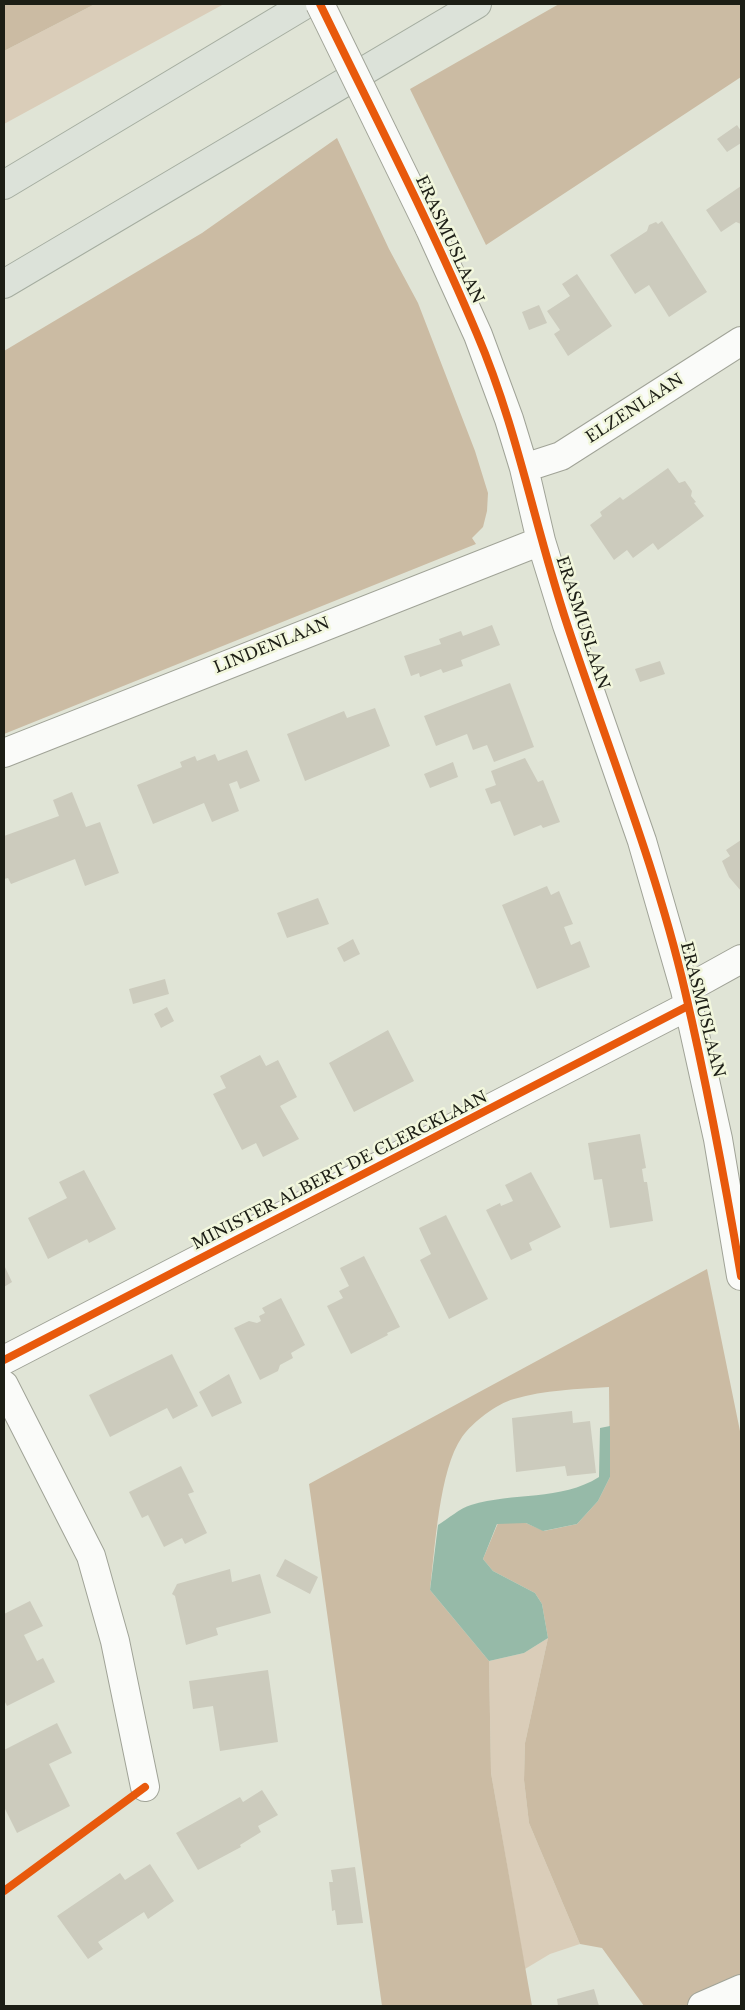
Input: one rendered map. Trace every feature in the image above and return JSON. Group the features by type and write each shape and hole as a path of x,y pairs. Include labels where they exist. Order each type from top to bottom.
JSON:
{"highway":[{"path":"4,185 306,4"},
{"path":"4,284 477,4"}],"street":[{"name":"ERASMUSLAAN","path":"320,4 428,226 478,336 524,468 541,541 567,625 642,841 686,998 718,1139 741,1276"},
{"name":"ELZENLAAN","path":"524,468 561,456 741,341"},
{"name":"LINDENLAAN","path":"4,753 541,541"},
{"name":"MINISTER ALBERT DE CLERCKLAAN","path":"4,1360 686,998 741,959"},
{"path":"4,1385 91,1556 115,1641 145,1787"},
{"path":"702,2006 741,1989"}],"shaded area":[{"path":"4,4 95,4 4,51"},
{"path":"95,4 224,4 4,124 4,51"},
{"path":"559,4 741,4 741,77 486,245 410,89"},
{"path":"337,138 389,249 418,303 475,451 488,493 487,511 483,527 472,538 476,544 4,734 4,351 202,233"},
{"path":"707,1269 741,1436 741,2002 728,2006 644,2006 602,1948 580,1944 529,1823 524,1780 525,1743 548,1638 542,1604 535,1593 493,1571 483,1559 498,1523 526,1523 544,1531 577,1524 598,1501 610,1477 609,1387 561,1390 514,1399 493,1409 479,1420 462,1437 454,1451 443,1489 436,1532 430,1590 489,1661 491,1773 532,2006 382,2006 309,1484"},
{"path":"610,1426 610,1477 598,1501 577,1524 543,1531 526,1523 497,1524 483,1559 493,1571 535,1593 542,1604 548,1638 524,1653 489,1661 430,1590 438,1525 467,1506 487,1501 569,1490 599,1477 600,1428"},
{"path":"548,1638 525,1743 524,1780 529,1823 580,1944 550,1954 525,1969 491,1773 489,1661 524,1653"}],"building":[{"path":"737,125 741,131 741,143 727,152 717,139"},
{"path":"741,186 741,224 736,222 721,232 706,210"},
{"path":"662,221 707,292 669,317 649,285 635,294 610,255 647,231 649,225 656,222 658,224"},
{"path":"577,274 612,326 568,356 554,334 560,330 547,311 570,296 562,284"},
{"path":"539,305 547,323 529,330 522,312"},
{"path":"668,468 679,483 685,481 692,491 691,496 696,502 694,503 704,516 658,550 653,543 633,558 627,550 614,560 590,525 602,516 600,512 620,497 623,500"},
{"path":"492,625 500,645 461,660 463,666 443,673 441,669 420,677 419,673 411,676 404,656 441,644 439,639 461,631 463,636"},
{"path":"660,661 665,674 640,682 635,669"},
{"path":"510,683 534,747 494,762 487,745 473,750 467,734 436,746 424,716"},
{"path":"375,708 390,746 305,781 287,734 344,711 347,718"},
{"path":"247,750 260,781 240,789 237,781 229,784 239,811 212,822 204,803 153,824 137,785 182,767 180,762 195,756 197,761 215,754 218,761"},
{"path":"525,758 538,782 543,780 560,822 543,828 541,825 514,836 500,801 491,804 485,789 496,785 491,771"},
{"path":"453,762 458,777 430,788 424,774"},
{"path":"72,792 86,827 100,822 119,873 85,886 75,859 11,884 8,878 4,879 4,836 59,816 53,800"},
{"path":"741,840 741,891 729,877 722,861 730,856 726,850"},
{"path":"547,886 551,895 559,891 573,924 564,927 571,945 580,941 590,967 537,989 502,905"},
{"path":"318,898 329,924 287,938 277,913"},
{"path":"353,939 360,954 344,962 337,948"},
{"path":"165,979 169,994 133,1004 129,989"},
{"path":"167,1007 174,1021 161,1028 154,1014"},
{"path":"388,1030 414,1081 354,1112 329,1063"},
{"path":"260,1055 266,1066 278,1060 297,1097 280,1106 299,1139 263,1157 256,1143 242,1150 213,1094 226,1088 220,1076"},
{"path":"640,1134 646,1168 642,1169 644,1182 647,1182 653,1221 610,1228 602,1179 594,1180 588,1143"},
{"path":"84,1170 116,1229 89,1243 87,1239 48,1259 28,1218 67,1198 59,1182"},
{"path":"531,1172 561,1227 529,1243 532,1250 511,1260 486,1210 500,1203 501,1206 513,1201 505,1185"},
{"path":"446,1215 488,1299 449,1319 420,1260 431,1254 419,1228"},
{"path":"364,1256 400,1327 351,1354 327,1306 343,1298 339,1291 349,1286 340,1268"},
{"path":"4,1265 12,1282 4,1287"},
{"path":"281,1298 305,1345 291,1353 293,1358 280,1365 278,1371 260,1380 234,1328 249,1321 257,1323 261,1321 259,1316 265,1313 262,1308"},
{"path":"172,1354 198,1406 173,1419 167,1408 110,1437 89,1395"},
{"path":"229,1374 242,1403 212,1417 199,1392"},
{"path":"572,1411 573,1423 590,1421 596,1473 567,1476 565,1466 516,1472 512,1418"},
{"path":"181,1466 194,1492 188,1494 207,1533 185,1544 182,1538 164,1547 148,1515 142,1518 129,1492"},
{"path":"285,1559 318,1577 310,1594 276,1576"},
{"path":"230,1569 232,1582 260,1574 271,1613 216,1628 218,1635 186,1645 175,1596 172,1594 177,1584"},
{"path":"30,1601 43,1626 24,1635 37,1661 43,1658 55,1682 7,1706 4,1700 4,1614"},
{"path":"268,1670 278,1742 220,1751 213,1706 193,1709 189,1681"},
{"path":"57,1723 72,1753 49,1764 70,1806 17,1833 4,1807 4,1750"},
{"path":"262,1790 278,1815 258,1826 261,1832 240,1845 241,1847 198,1870 176,1833 240,1797 243,1802"},
{"path":"150,1864 174,1901 148,1919 144,1912 98,1942 103,1949 88,1959 57,1916 120,1873 125,1880"},
{"path":"355,1867 363,1923 337,1925 335,1910 332,1911 329,1882 333,1882 331,1870"},
{"path":"594,1989 599,2006 558,2006 557,1999"}],"cycle path":[{"path":"320,4 401,168 459,292 491,369 515,441 567,624 630,806 673,944 708,1097 741,1276"},
{"path":"4,1360 688,1006"},
{"path":"4,1891 145,1787"}]}
